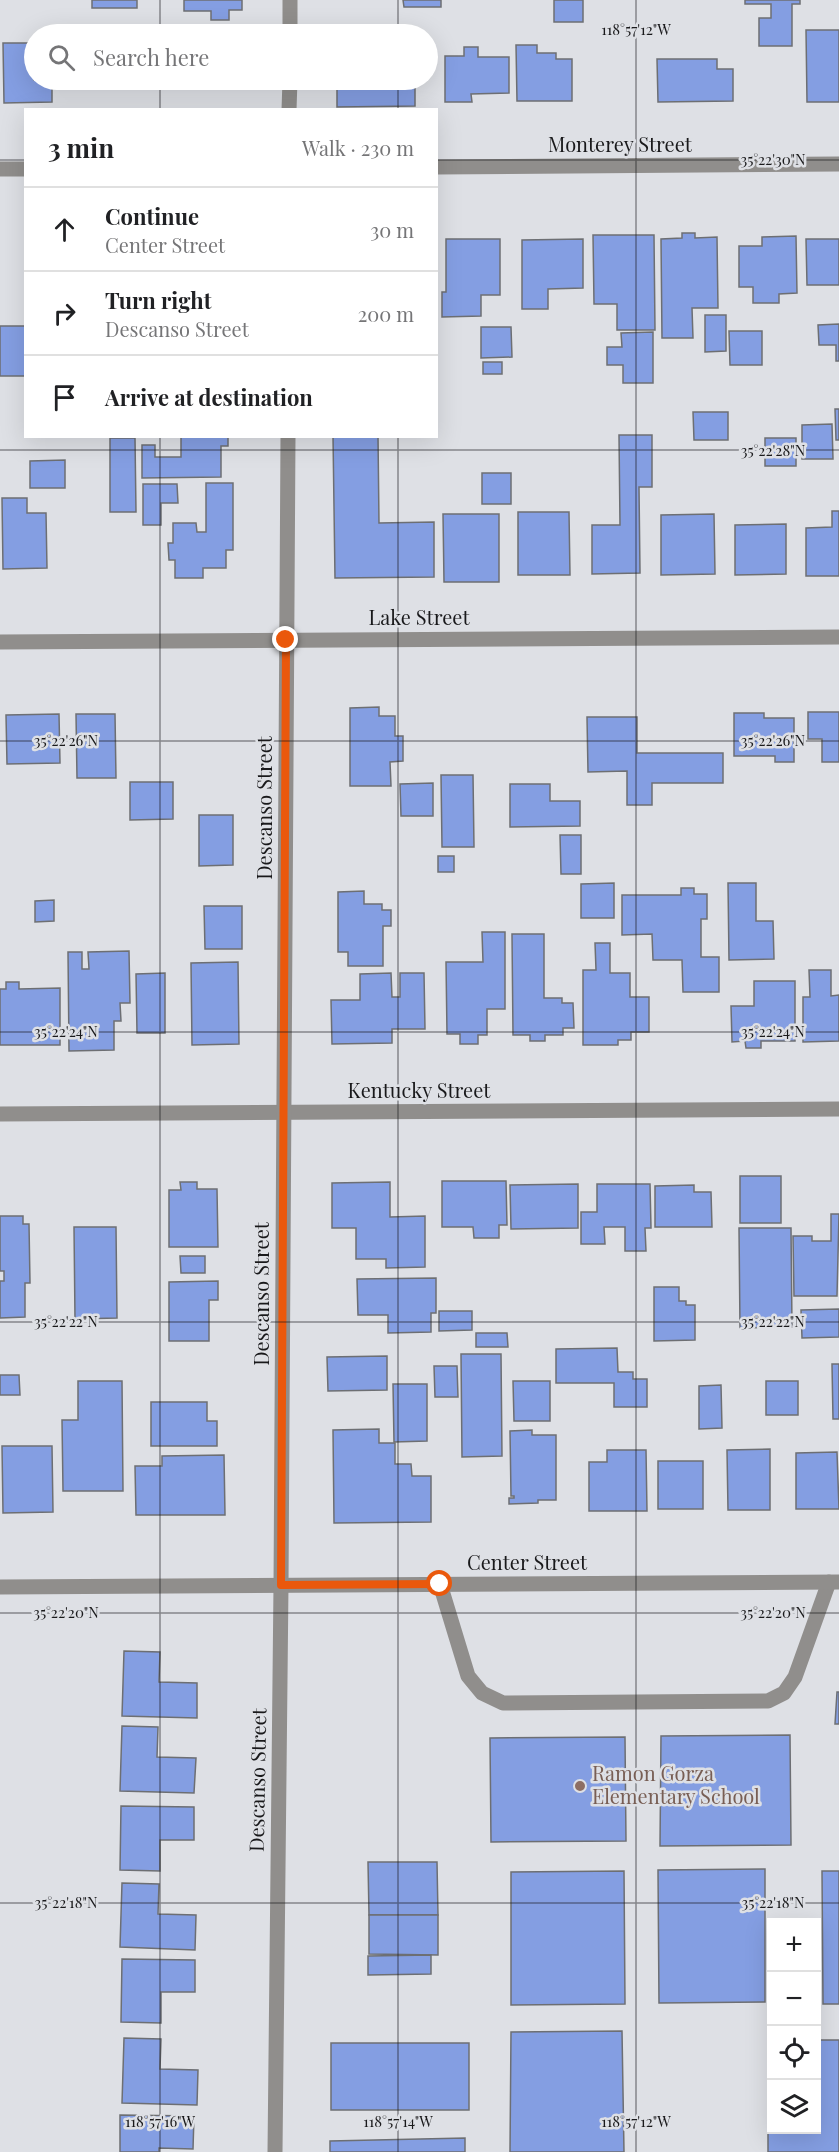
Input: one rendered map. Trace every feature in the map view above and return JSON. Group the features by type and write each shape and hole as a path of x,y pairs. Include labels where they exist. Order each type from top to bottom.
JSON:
{"street":[{"path":"290,0 290,24"},
{"path":"290,90 290,108"},
{"name":"Monterey Street","path":"438,167 839,164"},
{"path":"0,170 24,169"},
{"name":"Descanso Street","path":"275,2152 288,438"},
{"name":"Lake Street","path":"0,642 839,637"},
{"name":"Kentucky Street","path":"0,1114 839,1109"},
{"path":"440,1584 468,1676 482,1693 503,1703 768,1701 784,1693 795,1677 834,1582"},
{"name":"Center Street","path":"0,1587 834,1582"}],"building":[{"path":"92,0 137,0 137,8 92,8"},
{"path":"184,0 242,0 242,10 229,10 229,20 211,20 211,11 184,11"},
{"path":"403,0 441,0 441,7 404,7"},
{"path":"554,0 583,0 583,22 554,22"},
{"path":"745,0 800,0 800,4 792,4 792,46 759,46 759,18 771,18 771,4 745,4"},
{"path":"806,30 839,30 839,102 807,102"},
{"path":"3,43 24,43 24,90 52,90 52,102 4,103"},
{"path":"516,45 537,45 537,53 556,53 556,59 572,59 572,101 517,101"},
{"path":"464,47 478,47 478,57 509,57 509,93 471,94 472,102 445,102 445,56 464,56"},
{"path":"657,59 717,59 717,69 733,69 733,101 658,102"},
{"path":"337,90 415,90 415,106 337,107"},
{"path":"682,233 695,233 695,238 717,237 718,308 692,308 693,338 662,338 661,239 682,238"},
{"path":"593,235 654,235 655,330 617,330 617,304 594,304"},
{"path":"796,236 797,293 779,294 779,303 753,303 753,287 739,287 739,246 762,246 762,237"},
{"path":"446,239 500,239 500,295 481,295 481,316 442,317 442,292 446,292"},
{"path":"583,239 583,288 548,289 548,309 522,309 522,240"},
{"path":"806,239 839,239 839,285 807,285"},
{"path":"705,315 726,315 726,351 705,352"},
{"path":"839,324 839,361 836,361 836,345 819,345 818,325"},
{"path":"0,326 24,326 24,376 0,376"},
{"path":"481,327 511,327 512,357 481,358"},
{"path":"729,331 762,331 762,365 730,365"},
{"path":"653,332 653,383 623,383 623,365 607,365 607,347 622,347 621,333"},
{"path":"483,362 502,362 502,374 483,374"},
{"path":"835,409 839,409 839,440 836,440"},
{"path":"693,412 728,412 728,440 694,440"},
{"path":"832,424 833,459 802,459 802,425"},
{"path":"619,435 652,435 652,487 639,487 640,573 592,574 592,525 620,525"},
{"path":"110,438 135,438 136,512 110,512"},
{"path":"181,438 228,438 228,446 221,446 221,477 142,478 142,445 155,445 155,457 181,457"},
{"path":"333,438 378,438 379,523 434,522 434,577 335,578"},
{"path":"765,438 796,438 796,466 765,466"},
{"path":"65,460 65,488 30,488 30,461"},
{"path":"482,473 511,473 511,504 482,504"},
{"path":"206,483 233,483 233,550 226,550 226,568 203,568 203,578 175,578 175,560 169,560 168,543 173,543 173,523 196,523 197,532 206,532"},
{"path":"143,484 177,484 178,503 161,503 161,525 143,525"},
{"path":"2,498 27,498 27,513 46,513 47,568 3,569"},
{"path":"832,511 839,511 839,576 806,576 806,528 832,527"},
{"path":"518,512 569,512 570,575 518,575"},
{"path":"443,514 499,514 499,582 444,582"},
{"path":"714,514 715,574 661,575 661,515"},
{"path":"786,524 786,574 735,575 735,525"},
{"path":"379,707 379,716 395,716 395,736 403,736 403,761 390,762 391,786 350,786 350,708"},
{"path":"808,712 839,712 839,762 822,762 822,739 808,739"},
{"path":"734,713 764,713 764,718 794,718 794,762 775,762 775,756 734,756"},
{"path":"59,714 60,763 7,764 6,715"},
{"path":"76,714 115,714 116,778 77,778"},
{"path":"587,717 637,717 637,753 723,753 723,783 652,783 652,805 627,805 627,771 588,772"},
{"path":"441,775 473,775 474,847 442,847"},
{"path":"130,782 173,782 173,819 130,820"},
{"path":"433,783 433,816 401,816 400,784"},
{"path":"510,784 550,784 550,801 580,801 580,826 510,827"},
{"path":"199,815 233,815 233,865 199,866"},
{"path":"560,835 581,835 581,874 561,874"},
{"path":"438,856 454,856 454,872 438,872"},
{"path":"614,883 614,918 581,918 581,884"},
{"path":"728,883 756,883 756,921 773,921 774,959 729,960"},
{"path":"681,888 694,888 694,894 707,894 707,919 701,919 701,957 719,957 719,992 683,992 682,960 653,960 652,934 622,935 622,895 681,895"},
{"path":"364,891 364,904 382,904 382,910 391,910 391,926 383,926 383,966 348,966 348,952 338,952 338,892"},
{"path":"54,900 54,921 35,922 35,901"},
{"path":"204,906 242,906 242,949 205,949"},
{"path":"482,932 505,932 505,1009 487,1009 487,1035 478,1035 478,1044 460,1044 460,1034 447,1034 446,962 483,962"},
{"path":"512,934 544,934 544,998 562,998 562,1003 573,1003 574,1028 563,1028 563,1035 545,1035 545,1041 530,1041 530,1035 513,1035"},
{"path":"595,943 610,943 610,973 630,973 630,997 649,997 649,1032 631,1032 631,1040 618,1040 618,1045 583,1045 583,970 596,970"},
{"path":"129,951 130,1003 120,1003 121,1021 114,1021 114,1050 69,1051 68,952 82,952 82,969 89,969 88,952"},
{"path":"238,962 239,1044 192,1045 191,963"},
{"path":"809,970 831,970 831,996 839,995 839,1041 803,1042 803,997 810,997"},
{"path":"165,973 165,1033 137,1033 136,974"},
{"path":"391,973 392,997 400,997 400,973 424,973 425,1029 392,1029 392,1043 332,1044 331,1000 360,1000 360,974"},
{"path":"754,981 795,981 795,1041 761,1041 761,1048 746,1048 745,1041 732,1042 731,1006 754,1006"},
{"path":"6,982 19,982 19,989 60,988 60,1045 0,1045 0,989 6,989"},
{"path":"740,1176 781,1176 781,1223 740,1223"},
{"path":"442,1181 506,1181 507,1225 499,1225 499,1238 474,1238 473,1227 442,1227"},
{"path":"180,1182 197,1182 197,1189 217,1189 218,1247 169,1247 169,1190 181,1190"},
{"path":"390,1182 390,1217 425,1216 425,1267 386,1268 386,1259 356,1259 356,1228 332,1228 332,1183"},
{"path":"578,1184 578,1228 511,1229 510,1185"},
{"path":"597,1184 650,1184 651,1228 645,1228 646,1251 625,1251 625,1227 604,1227 605,1244 581,1244 581,1212 597,1212"},
{"path":"694,1185 694,1192 711,1192 712,1227 655,1227 655,1186"},
{"path":"831,1214 839,1214 837,1296 794,1296 793,1236 812,1236 812,1241 831,1241"},
{"path":"0,1216 23,1216 23,1224 29,1224 30,1283 25,1283 25,1317 0,1318 0,1281 4,1281 4,1271 0,1271"},
{"path":"74,1227 116,1227 117,1318 75,1319"},
{"path":"739,1228 791,1228 792,1327 740,1328"},
{"path":"180,1256 205,1256 205,1273 181,1273"},
{"path":"436,1278 436,1313 431,1313 431,1332 388,1333 388,1315 358,1315 357,1279"},
{"path":"218,1281 218,1300 209,1300 209,1341 169,1341 169,1282"},
{"path":"654,1287 679,1287 679,1301 686,1301 686,1305 695,1305 695,1340 654,1341"},
{"path":"839,1309 839,1337 802,1338 801,1310"},
{"path":"439,1311 472,1311 472,1330 439,1331"},
{"path":"476,1333 507,1333 508,1347 476,1347"},
{"path":"617,1348 618,1372 633,1372 633,1379 647,1379 647,1407 614,1407 614,1383 556,1383 556,1349"},
{"path":"461,1354 501,1354 502,1456 462,1457"},
{"path":"387,1356 387,1390 328,1391 327,1357"},
{"path":"832,1364 839,1364 839,1419 833,1419"},
{"path":"434,1366 457,1366 458,1397 435,1397"},
{"path":"0,1375 19,1375 20,1395 0,1395"},
{"path":"78,1381 122,1381 123,1491 63,1491 62,1420 78,1420"},
{"path":"513,1381 550,1381 550,1421 514,1421"},
{"path":"766,1381 798,1381 798,1415 766,1415"},
{"path":"393,1384 427,1384 427,1441 394,1442"},
{"path":"721,1385 722,1428 699,1429 699,1386"},
{"path":"151,1402 207,1402 207,1421 217,1421 217,1446 151,1446"},
{"path":"379,1429 379,1443 395,1443 395,1464 411,1464 412,1476 431,1476 431,1522 334,1523 333,1430"},
{"path":"532,1430 532,1435 556,1435 556,1500 509,1504 509,1498 514,1498 511,1496 510,1431"},
{"path":"2,1446 52,1446 53,1512 3,1513"},
{"path":"770,1449 770,1510 728,1510 727,1450"},
{"path":"607,1450 646,1450 647,1511 589,1511 589,1462 607,1462"},
{"path":"837,1452 839,1509 796,1509 796,1453"},
{"path":"224,1455 225,1515 136,1515 135,1466 162,1466 162,1456"},
{"path":"658,1461 703,1461 703,1509 658,1509"},
{"path":"124,1651 160,1652 159,1682 197,1683 197,1718 122,1716"},
{"path":"837,1692 839,1692 839,1724 835,1724"},
{"path":"122,1726 158,1727 157,1757 196,1758 194,1793 120,1791"},
{"path":"790,1735 791,1845 660,1846 661,1736"},
{"path":"625,1737 626,1841 491,1842 490,1738"},
{"path":"121,1806 194,1807 194,1840 160,1840 160,1871 120,1870"},
{"path":"368,1862 437,1862 438,1915 369,1915"},
{"path":"765,1869 765,2002 659,2003 658,1870"},
{"path":"624,1871 625,2004 511,2005 511,1872"},
{"path":"822,1871 839,1871 839,2004 823,2004"},
{"path":"122,1883 159,1884 158,1914 196,1915 195,1950 120,1947"},
{"path":"369,1915 438,1915 438,1955 369,1954"},
{"path":"431,1955 431,1974 368,1975 368,1956"},
{"path":"122,1959 195,1960 195,1992 161,1992 161,2023 121,2022"},
{"path":"622,2031 624,2152 510,2152 511,2032"},
{"path":"124,2038 161,2039 160,2069 198,2070 197,2105 122,2103"},
{"path":"821,2040 839,2040 839,2152 768,2152 768,2134 821,2134"},
{"path":"331,2043 469,2043 469,2110 331,2110"},
{"path":"120,2115 194,2116 193,2149 159,2148 159,2152 120,2152"},
{"path":"465,2138 465,2152 330,2152 330,2141"}],"place":[{"name":"Ramon Gorza Elementary School","path":"580,1786"}],"route":[{"path":"286,640 281,1585 440,1584"}]}
